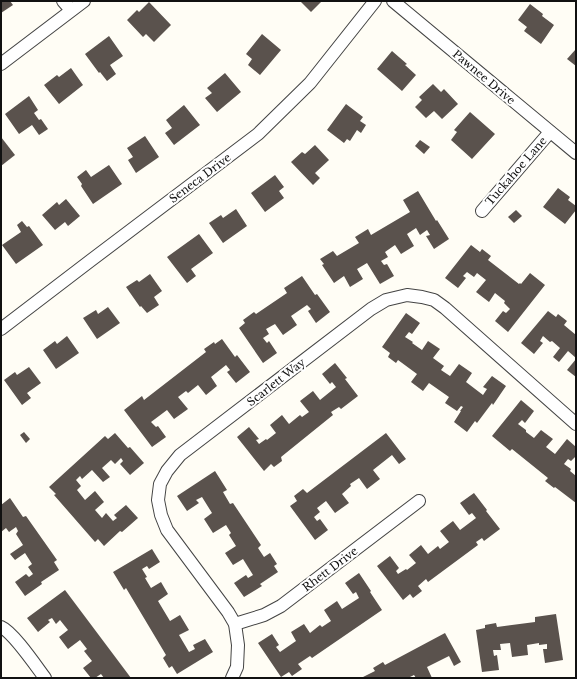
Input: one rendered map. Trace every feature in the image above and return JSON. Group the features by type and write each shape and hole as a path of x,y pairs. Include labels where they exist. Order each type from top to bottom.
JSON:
{"street":[{"path":"63,1 71,10"},
{"path":"1,64 84,1"},
{"name":"Seneca Drive","path":"1,329 258,134 310,83 375,1"},
{"name":"Pawnee Drive","path":"393,1 576,153"},
{"name":"Tuckahoe Lane","path":"482,211 550,132"},
{"name":"Scarlett Way","path":"232,678 237,667 238,645 235,624 228,612 167,530 161,515 158,500 160,484 167,471 180,455 371,309 386,300 406,295 434,300 446,308 576,424"},
{"name":"Rhett Drive","path":"235,624 264,615 281,606 420,501"},
{"path":"1,627 15,639 45,678"}],"building":[{"path":"1,1 10,1 13,5 1,13"},
{"path":"300,1 322,1 311,12"},
{"path":"149,2 171,25 154,42 146,34 143,37 127,20 137,10 139,12"},
{"path":"530,4 554,25 541,44 524,31 527,27 518,20"},
{"path":"262,34 281,50 260,75 248,65 252,59 246,54"},
{"path":"109,36 123,56 110,65 116,74 107,81 85,54"},
{"path":"576,49 576,66 567,59"},
{"path":"392,51 407,64 405,65 416,75 402,91 377,69"},
{"path":"71,68 83,85 59,104 44,85 57,75 59,77"},
{"path":"225,73 241,92 217,112 205,98 212,93 207,88"},
{"path":"433,84 441,92 444,89 458,104 442,119 434,111 426,118 415,107 422,100 419,97"},
{"path":"29,96 38,110 34,113 39,120 41,119 48,129 39,135 32,125 19,134 5,114"},
{"path":"346,104 363,117 360,121 366,125 361,133 357,130 350,141 347,139 344,143 327,130"},
{"path":"184,105 200,125 174,145 165,133 172,128 166,120"},
{"path":"470,112 495,134 472,159 451,140 457,132 454,130"},
{"path":"145,136 159,157 136,173 128,160 133,157 127,148"},
{"path":"1,137 15,155 1,166"},
{"path":"420,140 430,147 424,154 415,146"},
{"path":"315,145 329,160 315,173 320,178 313,185 291,162 302,152 305,154"},
{"path":"109,165 122,184 93,204 77,177 86,170 91,177"},
{"path":"275,175 284,187 279,191 284,198 265,212 251,193"},
{"path":"558,188 570,197 568,200 576,206 576,210 565,224 543,207"},
{"path":"418,191 449,239 434,249 426,236 430,235 427,230 420,235 416,228 407,234 414,246 401,254 395,245 385,252 388,257 381,261 384,265 387,264 394,276 380,284 367,263 357,269 363,279 350,287 344,276 334,283 322,265 324,264 320,259 333,251 337,256 359,243 355,237 368,229 371,235 410,212 403,200"},
{"path":"66,199 80,216 68,226 65,222 55,230 42,215 57,202 59,205"},
{"path":"236,209 247,226 223,243 209,223 221,215 223,218"},
{"path":"516,210 522,216 514,223 508,217"},
{"path":"22,221 27,227 29,226 43,245 16,264 2,245 21,232 17,225"},
{"path":"199,234 213,253 191,269 196,276 187,283 167,257"},
{"path":"471,245 480,252 482,249 491,256 488,260 519,284 521,284 530,273 545,285 508,332 495,321 503,311 506,313 510,309 504,303 505,301 495,293 489,302 476,292 486,280 477,273 474,277 467,272 463,276 466,278 458,288 445,278"},
{"path":"150,274 162,291 154,297 159,305 147,313 141,306 140,307 126,287 137,280 139,282"},
{"path":"302,276 315,295 317,294 330,312 316,323 308,311 311,309 307,305 291,316 297,325 283,335 275,324 266,329 269,334 263,338 267,343 269,341 277,353 263,363 239,328 245,323 243,320 254,312 256,314 287,293 284,288"},
{"path":"108,307 120,323 97,339 83,318 96,310 98,314"},
{"path":"548,311 556,317 558,314 567,321 564,325 576,335 576,358 568,351 559,362 553,357 560,348 543,336 540,341 543,343 534,354 521,343"},
{"path":"406,313 420,323 412,334 409,332 405,337 422,350 428,341 440,349 433,358 444,366 441,370 450,376 459,364 472,373 466,382 483,395 487,389 483,387 492,376 506,386 493,405 492,403 477,423 475,421 467,432 454,422 463,407 461,406 457,411 445,403 449,397 429,383 423,391 411,382 417,374 398,360 396,363 388,357 390,353 382,347"},
{"path":"67,336 79,353 56,369 43,350 55,341 57,344"},
{"path":"222,339 235,357 237,355 250,372 236,383 227,372 230,370 226,365 211,377 217,386 206,395 198,385 188,393 186,391 178,397 188,409 174,419 167,410 151,422 156,427 158,426 166,437 152,447 124,410 142,396 144,400 206,352 204,349 214,342 215,344"},
{"path":"576,359 576,377 567,370"},
{"path":"335,363 347,378 345,379 358,396 341,409 339,407 331,412 333,415 281,457 282,461 274,467 271,464 264,471 237,437 249,427 259,439 256,440 259,444 276,433 270,425 282,415 289,424 300,415 302,417 309,412 300,401 313,391 320,400 336,387 332,382 330,384 322,374"},
{"path":"29,367 41,383 27,393 31,398 22,405 4,380 15,372 17,375"},
{"path":"521,400 534,411 525,423 522,420 518,424 526,430 526,432 534,438 541,430 553,439 546,447 555,454 567,439 576,447 576,456 571,461 568,459 564,464 571,469 570,471 576,476 576,503 545,481 548,478 512,449 510,451 492,436"},
{"path":"24,432 30,439 26,443 20,435"},
{"path":"115,433 144,463 130,475 120,464 123,461 121,458 115,464 111,460 102,468 110,477 103,482 92,470 82,479 80,476 76,480 81,486 77,490 85,500 95,491 104,502 95,510 102,518 106,513 113,521 117,518 114,515 126,505 138,518 122,532 120,531 104,546 98,539 95,542 54,495 56,494 49,487 105,436 108,439"},
{"path":"386,433 406,459 399,464 392,455 373,470 380,479 367,489 359,478 350,484 351,486 342,494 349,503 335,513 326,501 317,508 320,512 314,517 317,521 320,519 328,530 315,540 290,506 297,501 294,496 303,489 307,493"},
{"path":"215,471 227,490 223,492 230,504 233,503 261,545 258,548 264,557 270,553 277,564 274,566 278,572 260,584 262,586 244,597 234,583 246,575 248,578 253,575 243,559 233,565 225,553 236,546 229,535 231,533 226,525 213,533 204,519 212,513 202,497 196,500 199,503 187,511 177,496"},
{"path":"474,493 500,529 484,541 482,538 476,542 478,545 428,582 426,579 418,586 422,591 413,598 410,594 403,600 377,566 390,556 399,568 396,571 398,574 406,569 407,570 416,563 409,555 421,545 428,554 438,546 440,549 449,542 440,531 453,521 460,530 476,518 472,513 469,515 460,503"},
{"path":"10,498 23,517 26,516 57,560 54,562 59,570 41,582 42,584 25,596 15,582 26,574 29,577 33,574 28,567 32,564 25,553 15,560 10,554 23,545 16,534 18,531 16,527 9,532 6,528 1,532 1,505"},
{"path":"152,549 160,562 149,569 147,566 142,569 151,588 161,582 168,594 158,601 170,621 180,615 189,630 179,635 189,652 195,649 193,645 205,639 213,652 177,674 172,666 169,668 163,658 166,655 126,588 124,590 113,572"},
{"path":"359,573 382,610 312,658 310,656 298,664 302,669 292,676 289,672 281,677 258,643 272,634 279,645 276,647 280,652 296,641 291,632 304,624 310,633 320,625 322,627 331,621 324,610 337,601 342,609 359,598 356,592 353,594 345,583"},
{"path":"65,590 131,678 104,678 101,674 95,678 91,678 83,668 92,661 84,651 87,649 80,640 68,649 59,637 68,630 60,620 56,624 52,618 48,620 50,622 38,632 27,618"},
{"path":"556,614 563,660 545,663 543,649 547,649 547,644 539,645 539,643 527,645 528,655 512,657 510,643 500,644 501,650 493,650 494,656 497,655 499,670 482,672 476,630 485,628 485,625 496,623 497,627 535,622 535,617"},
{"path":"445,633 461,662 454,666 449,656 427,667 432,678 416,678 414,675 408,678 361,678 375,671 373,668 383,662 385,665"}]}
